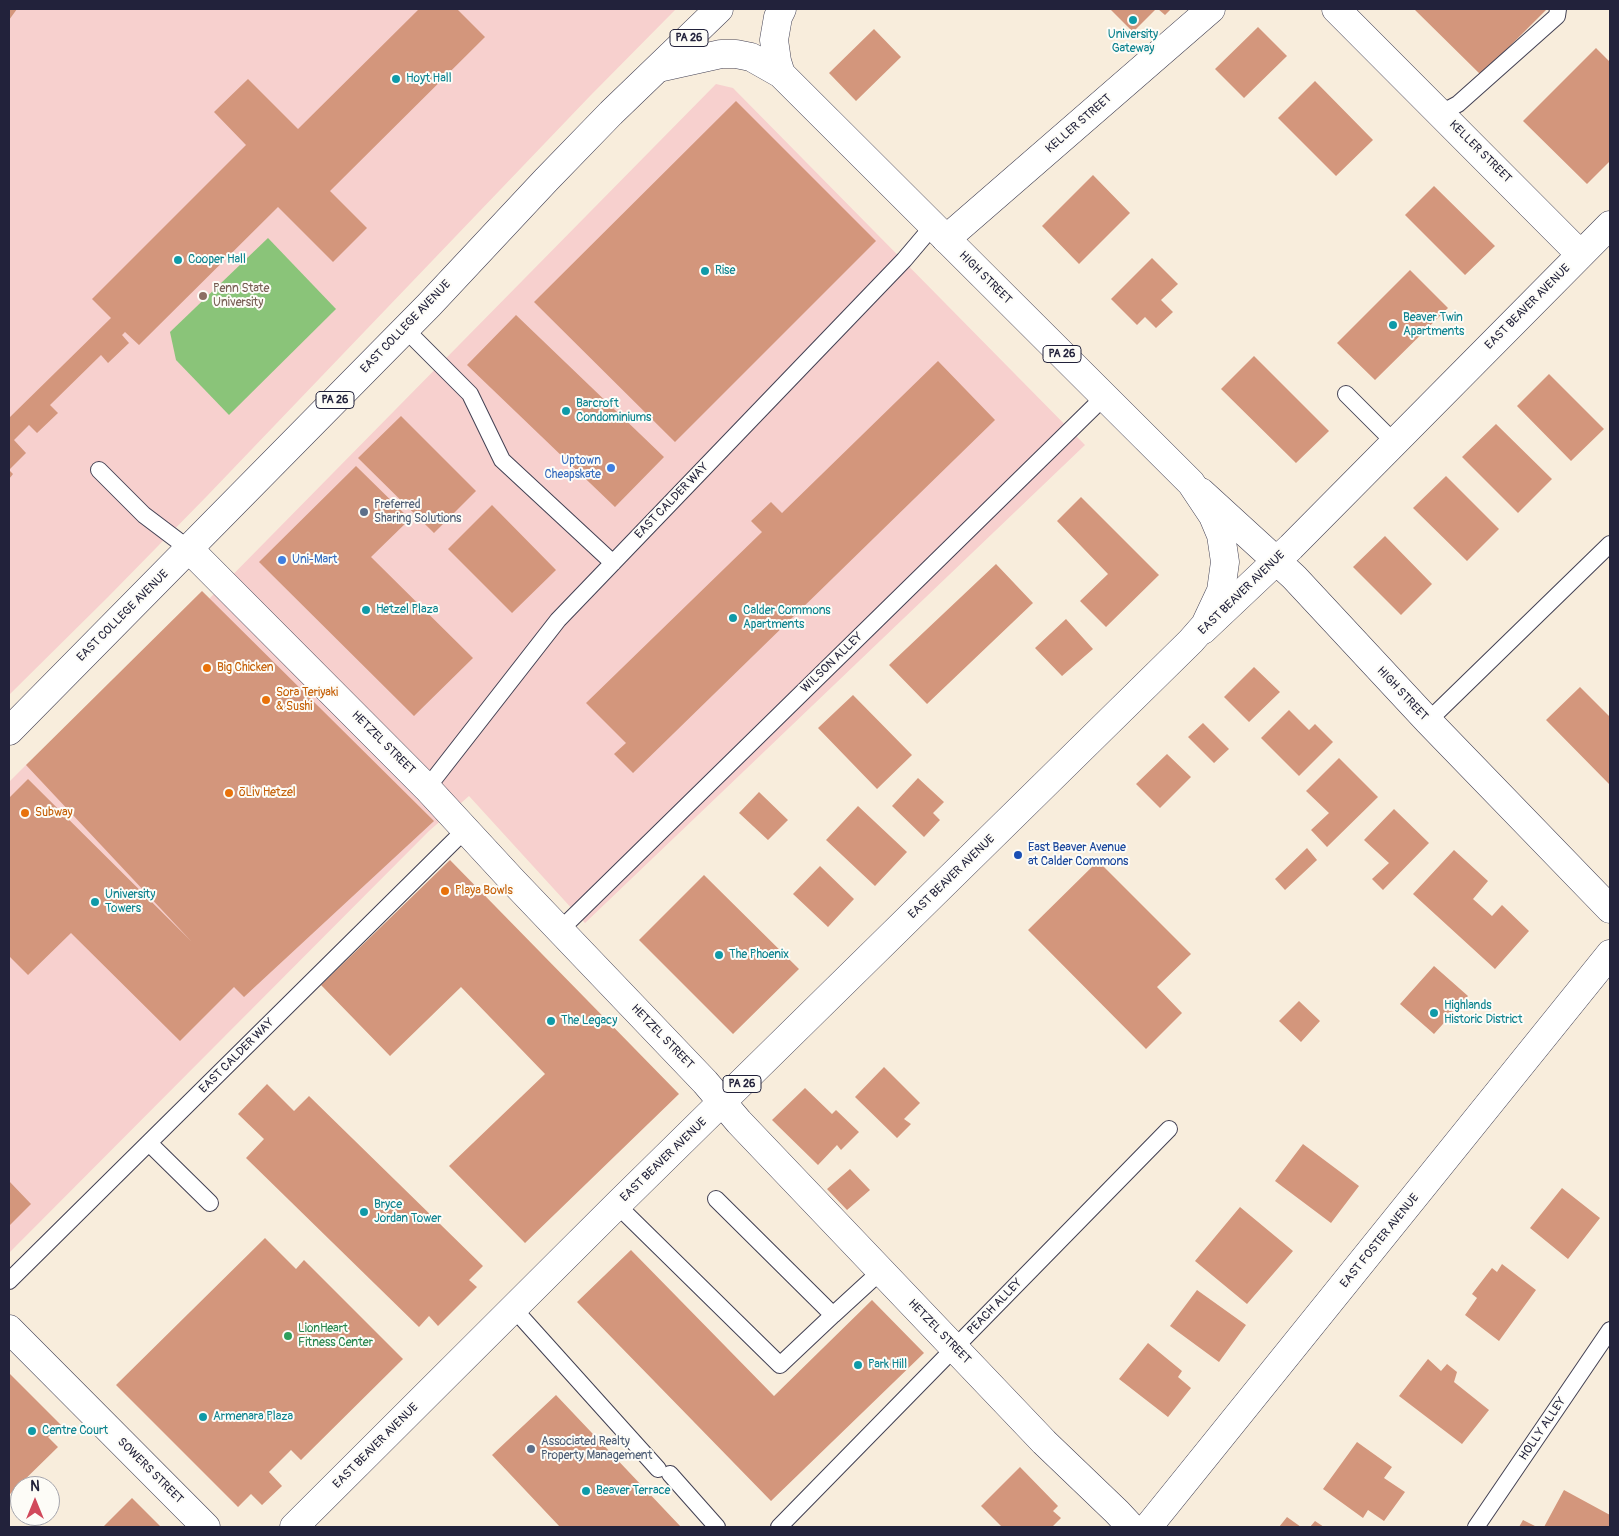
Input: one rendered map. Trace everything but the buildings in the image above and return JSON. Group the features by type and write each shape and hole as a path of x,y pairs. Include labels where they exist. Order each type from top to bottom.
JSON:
{"street":[{"name":"EAST COLLEGE AVENUE","path":"9,731 405,329 546,180 720,9"},
{"path":"781,74 774,40 778,17 782,9"},
{"name":"KELLER STREET","path":"939,233 1211,9"},
{"name":"KELLER STREET","path":"1336,9 1580,254"},
{"name":"HIGH STREET","path":"658,68 721,54 736,54 751,57 781,74 1190,482 1277,560 1428,721 1610,909"},
{"name":"EAST BEAVER AVENUE","path":"294,1527 617,1205 1191,641 1277,560 1610,225"},
{"name":"HIGH STREET","path":"1190,482 1213,516 1221,535 1225,562 1221,592 1218,600 1205,625 1191,641"},
{"name":"HETZEL STREET","path":"189,549 427,788 954,1348 1044,1442 1118,1512 1131,1527"},
{"name":"EAST FOSTER AVENUE","path":"1148,1527 1610,954"},
{"name":"SOWERS STREET","path":"9,1329 206,1527"}],"lane":[{"path":"1440,113 1458,104 1465,98 1557,16 1558,9"},
{"name":"EAST CALDER WAY","path":"427,788 558,620 904,260 939,233"},
{"path":"405,329 470,394 502,460 612,563"},
{"path":"1346,394 1394,442"},
{"name":"WILSON ALLEY","path":"560,930 1104,397"},
{"path":"99,470 144,515 189,549"},
{"path":"1428,721 1610,544"},
{"name":"EAST CALDER WAY","path":"9,1281 465,830"},
{"name":"PEACH ALLEY","path":"779,1527 1169,1129"},
{"path":"149,1143 210,1203"},
{"path":"716,1199 833,1315"},
{"path":"617,1205 780,1365 881,1271"},
{"path":"514,1309 717,1527"},
{"name":"HOLLY ALLEY","path":"1476,1527 1610,1330"}],"shaded area":[{"name":"Penn State University","path":"9,9 676,9 590,96 207,496 9,695"},
{"path":"716,84 733,88 1085,445 585,923 469,796 429,831 9,1253 9,782 203,605"}],"green space":[{"path":"268,238 336,309 229,415 176,360 170,332"}],"place":[{"name":"University Gateway","path":"1133,20"},
{"name":"Hoyt Hall","path":"396,79"},
{"name":"Cooper Hall","path":"178,260"},
{"name":"Rise","path":"705,271"},
{"name":"Penn State University","path":"203,296"},
{"name":"Beaver Twin Apartments","path":"1393,325"},
{"name":"Barcroft Condominiums","path":"566,411"},
{"name":"Uptown Cheapskate","path":"611,468"},
{"name":"Preferred Sharing Solutions","path":"364,512"},
{"name":"Uni-Mart","path":"282,560"},
{"name":"Hetzel Plaza","path":"366,610"},
{"name":"Calder Commons Apartments","path":"733,618"},
{"name":"Big Chicken","path":"207,668"},
{"name":"Sora Teriyaki & Sushi","path":"266,700"},
{"name":"ōLiv Hetzel","path":"229,793"},
{"name":"Subway","path":"25,813"},
{"name":"East Beaver Avenue at Calder Commons","path":"1018,855"},
{"name":"Playa Bowls","path":"445,891"},
{"name":"University Towers","path":"95,902"},
{"name":"The Phoenix","path":"719,955"},
{"name":"Highlands Historic District","path":"1434,1013"},
{"name":"The Legacy","path":"551,1021"},
{"name":"Bryce Jordan Tower","path":"364,1212"},
{"name":"LionHeart Fitness Center","path":"288,1336"},
{"name":"Park Hill","path":"858,1365"},
{"name":"Armenara Plaza","path":"203,1417"},
{"name":"Centre Court","path":"32,1431"},
{"name":"Associated Realty Property Management","path":"531,1449"},
{"name":"Beaver Terrace","path":"586,1491"}]}
